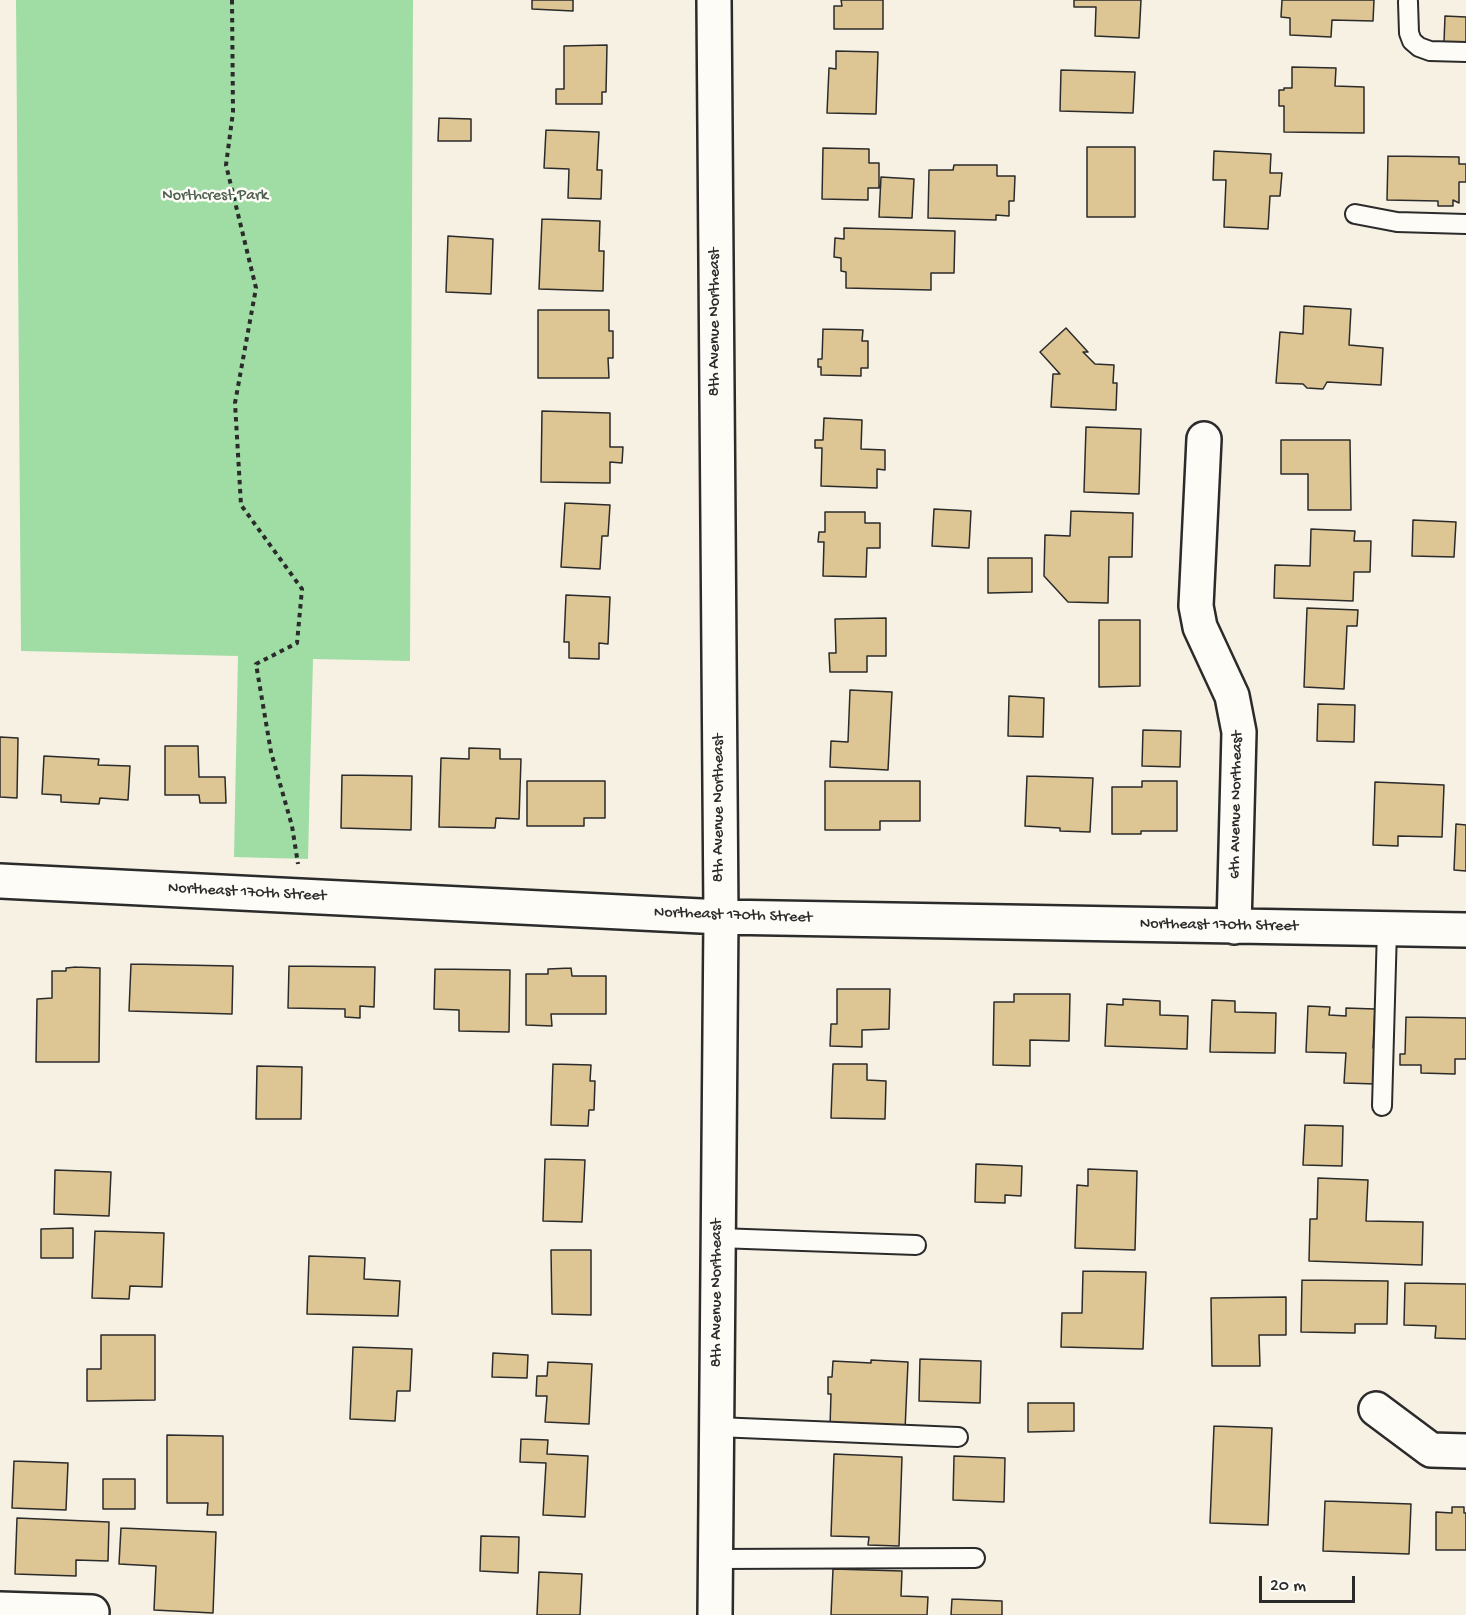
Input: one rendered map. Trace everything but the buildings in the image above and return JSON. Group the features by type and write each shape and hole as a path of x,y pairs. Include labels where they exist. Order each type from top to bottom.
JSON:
{"street":[{"name":"8th Avenue Northeast","path":"714,0 721,916 715,1615"},
{"name":"6th Avenue Northeast","path":"1203,440 1196,606 1200,627 1232,696 1239,732 1234,927"},
{"name":"Northeast 170th Street","path":"0,881 721,916 1466,930"},
{"path":"1376,1409 1431,1450 1466,1451"},
{"path":"0,1610 92,1612"}],"lane":[{"path":"1408,2 1409,33 1412,41 1419,47 1430,51 1466,52"},
{"path":"1355,214 1397,222 1466,224"},
{"path":"1382,1106 1387,929"},
{"path":"718,1238 916,1245"},
{"path":"717,1427 958,1437"},
{"path":"716,1559 975,1558"}],"path":[{"path":"232,0 233,112 226,165 256,288 235,403 241,505 302,589 297,643 256,664 271,752 292,826 303,896"}],"green space":[{"name":"Northcrest Park","path":"16,0 413,0 410,661 313,659 308,859 234,857 238,656 21,651"}]}
